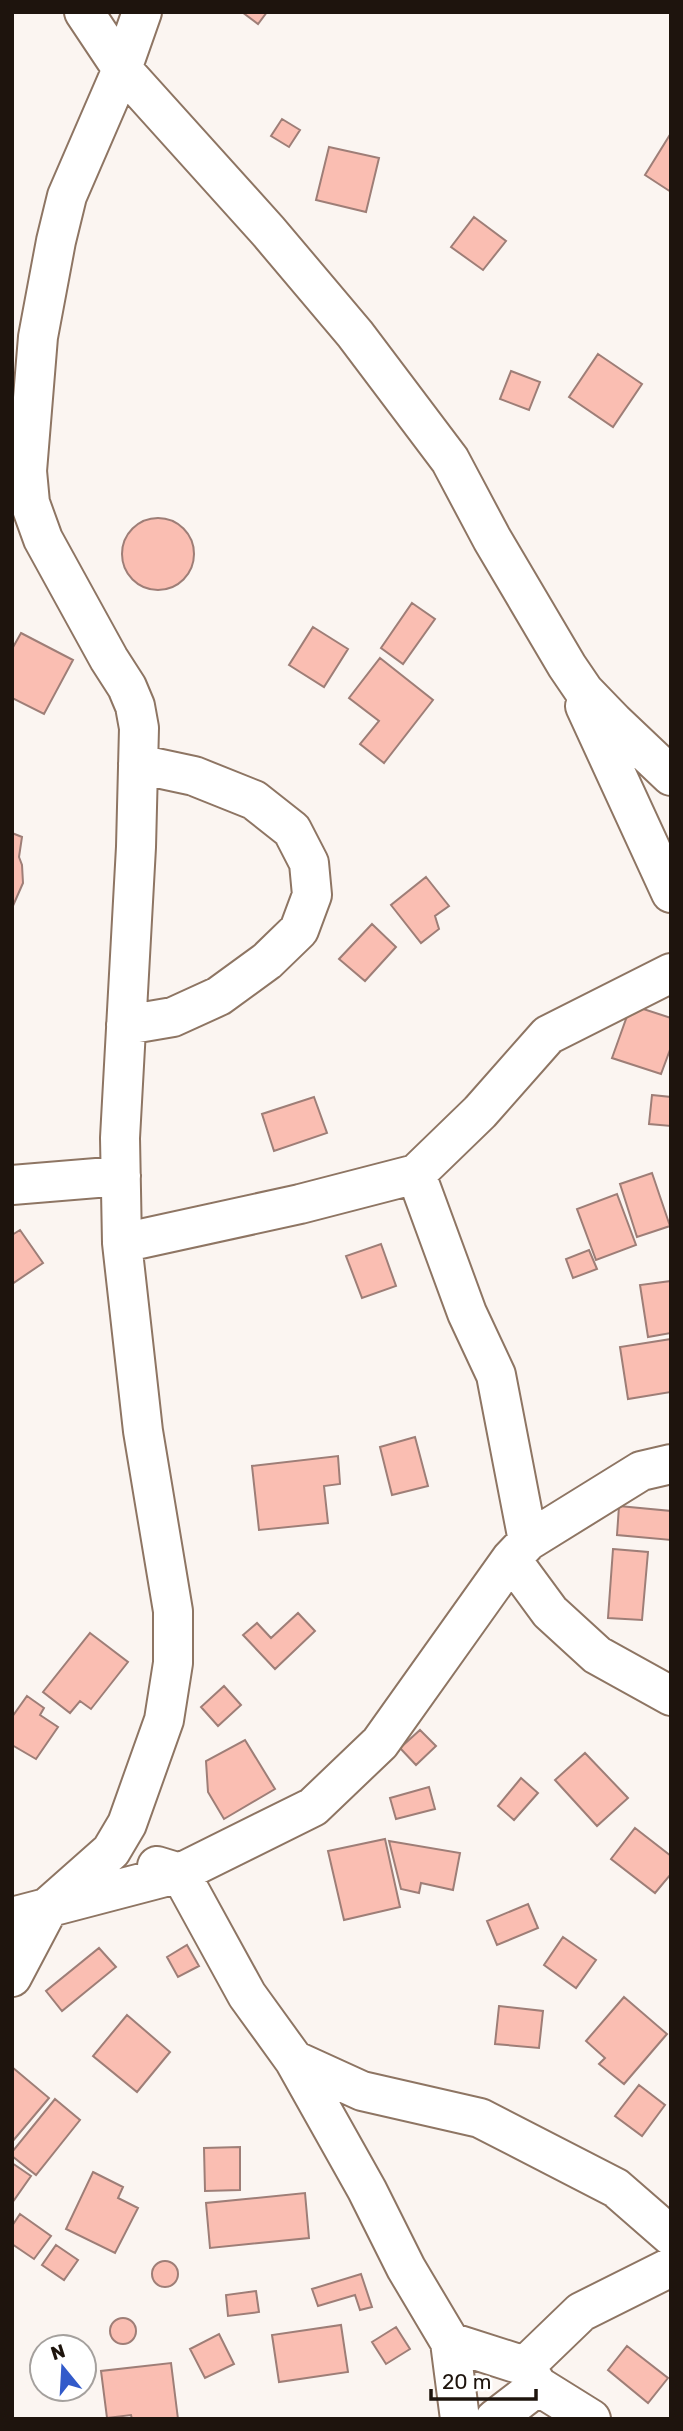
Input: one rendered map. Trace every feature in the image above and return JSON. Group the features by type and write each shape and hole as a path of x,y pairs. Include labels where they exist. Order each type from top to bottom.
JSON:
{"street":[{"path":"84,12 122,69 268,231 355,334 450,460 492,539 584,691 671,776"},
{"path":"12,1976 50,1905 111,1851 127,1824 164,1720 173,1663 173,1611 143,1431 122,1242 120,1138 136,847 139,728 135,706 127,687 43,538 20,483 38,337 58,230 67,196 122,69 142,12"},
{"path":"567,666 671,893"},
{"path":"126,1025 173,1017 219,996 267,961 299,930 312,895 309,863 292,830 254,800 194,776 138,764"},
{"path":"122,1242 300,1204 416,1174 480,1112 548,1035 671,973"},
{"path":"416,1174 467,1313 496,1375 519,1550 550,1612 597,1655 671,1696"},
{"path":"12,1185 121,1176"},
{"path":"12,1917 180,1873 313,1807 380,1743 519,1550 641,1471 671,1465"},
{"path":"111,1851 180,1873 247,1995 294,2060 367,2190 406,2268 450,2342 460,2419"},
{"path":"294,2060 362,2091 480,2118 617,2188 671,2236"},
{"path":"495,2419 581,2312 671,2267"},
{"path":"450,2342 531,2376 591,2419"}],"building":[{"path":"242,12 267,12 258,24"},
{"path":"282,119 300,130 289,147 271,136"},
{"path":"671,133 671,192 645,175"},
{"path":"329,147 379,158 366,212 316,200"},
{"path":"474,217 506,241 483,270 451,247"},
{"path":"598,354 642,384 613,427 569,397"},
{"path":"511,371 540,382 529,410 500,399"},
{"path":"158,518 178,524 188,534 194,554 188,574 178,584 158,590 138,584 128,574 122,554 128,534 138,524"},
{"path":"412,603 435,619 403,664 381,648"},
{"path":"313,627 348,649 324,687 289,665"},
{"path":"21,633 73,660 44,714 12,698 12,649"},
{"path":"380,658 433,700 384,763 360,744 379,721 349,698"},
{"path":"12,833 22,837 19,857 23,883 12,908"},
{"path":"426,877 449,906 435,916 439,929 421,943 391,905"},
{"path":"372,924 396,947 365,981 339,959"},
{"path":"631,1005 671,1018 671,1047 661,1074 612,1058"},
{"path":"652,1095 671,1097 671,1126 649,1124"},
{"path":"314,1097 327,1133 274,1151 262,1114"},
{"path":"652,1173 670,1226 637,1237 620,1184"},
{"path":"617,1194 636,1245 596,1260 577,1209"},
{"path":"20,1230 43,1263 12,1284 12,1235"},
{"path":"381,1244 396,1286 362,1298 346,1256"},
{"path":"589,1250 597,1269 573,1278 566,1259"},
{"path":"671,1281 671,1333 648,1337 640,1285"},
{"path":"671,1339 671,1392 628,1399 620,1347"},
{"path":"415,1437 428,1486 392,1495 380,1447"},
{"path":"338,1456 340,1484 324,1486 328,1523 259,1530 252,1466"},
{"path":"619,1506 671,1511 671,1540 617,1535"},
{"path":"613,1549 648,1552 642,1620 608,1618"},
{"path":"298,1613 315,1631 275,1669 243,1635 257,1623 271,1638"},
{"path":"90,1633 128,1662 91,1709 80,1701 70,1713 43,1692"},
{"path":"224,1686 241,1705 218,1726 201,1707"},
{"path":"27,1696 44,1708 40,1715 58,1727 36,1759 12,1745 12,1717"},
{"path":"420,1730 436,1746 416,1765 400,1748"},
{"path":"245,1740 275,1789 224,1819 208,1792 206,1761"},
{"path":"585,1753 628,1798 597,1826 555,1780"},
{"path":"521,1778 538,1793 514,1820 498,1806"},
{"path":"429,1787 435,1809 396,1819 390,1798"},
{"path":"635,1828 671,1856 671,1874 655,1893 611,1859"},
{"path":"385,1839 400,1907 344,1920 328,1851"},
{"path":"389,1841 460,1853 453,1890 421,1883 419,1893 401,1889"},
{"path":"528,1904 538,1928 497,1945 487,1921"},
{"path":"563,1937 596,1960 576,1988 544,1965"},
{"path":"187,1945 199,1966 178,1977 167,1957"},
{"path":"99,1948 116,1967 62,2011 46,1991"},
{"path":"624,1997 667,2034 624,2084 599,2064 605,2058 586,2041"},
{"path":"499,2006 543,2011 539,2048 495,2044"},
{"path":"127,2015 170,2052 137,2092 93,2056"},
{"path":"12,2067 49,2098 12,2142"},
{"path":"639,2085 665,2105 642,2136 615,2116"},
{"path":"55,2099 80,2120 36,2175 12,2156 12,2152"},
{"path":"240,2147 240,2190 205,2191 204,2148"},
{"path":"12,2163 31,2176 12,2203"},
{"path":"93,2172 123,2187 118,2198 138,2208 115,2253 66,2229"},
{"path":"305,2193 309,2238 210,2248 206,2203"},
{"path":"20,2214 51,2236 34,2259 12,2244 12,2226"},
{"path":"56,2245 78,2260 64,2280 42,2265"},
{"path":"165,2261 174,2265 178,2274 174,2283 165,2287 156,2283 152,2274 156,2265"},
{"path":"361,2274 372,2307 360,2310 355,2295 318,2306 312,2289"},
{"path":"256,2291 259,2312 228,2316 226,2295"},
{"path":"123,2318 132,2322 136,2331 132,2340 123,2344 114,2340 110,2331 114,2322"},
{"path":"341,2325 348,2372 279,2382 272,2335"},
{"path":"396,2327 410,2349 386,2364 372,2342"},
{"path":"219,2334 234,2364 205,2378 190,2349"},
{"path":"627,2346 668,2378 648,2403 608,2370"},
{"path":"171,2363 178,2419 132,2419 131,2415 107,2418 101,2371"}]}
